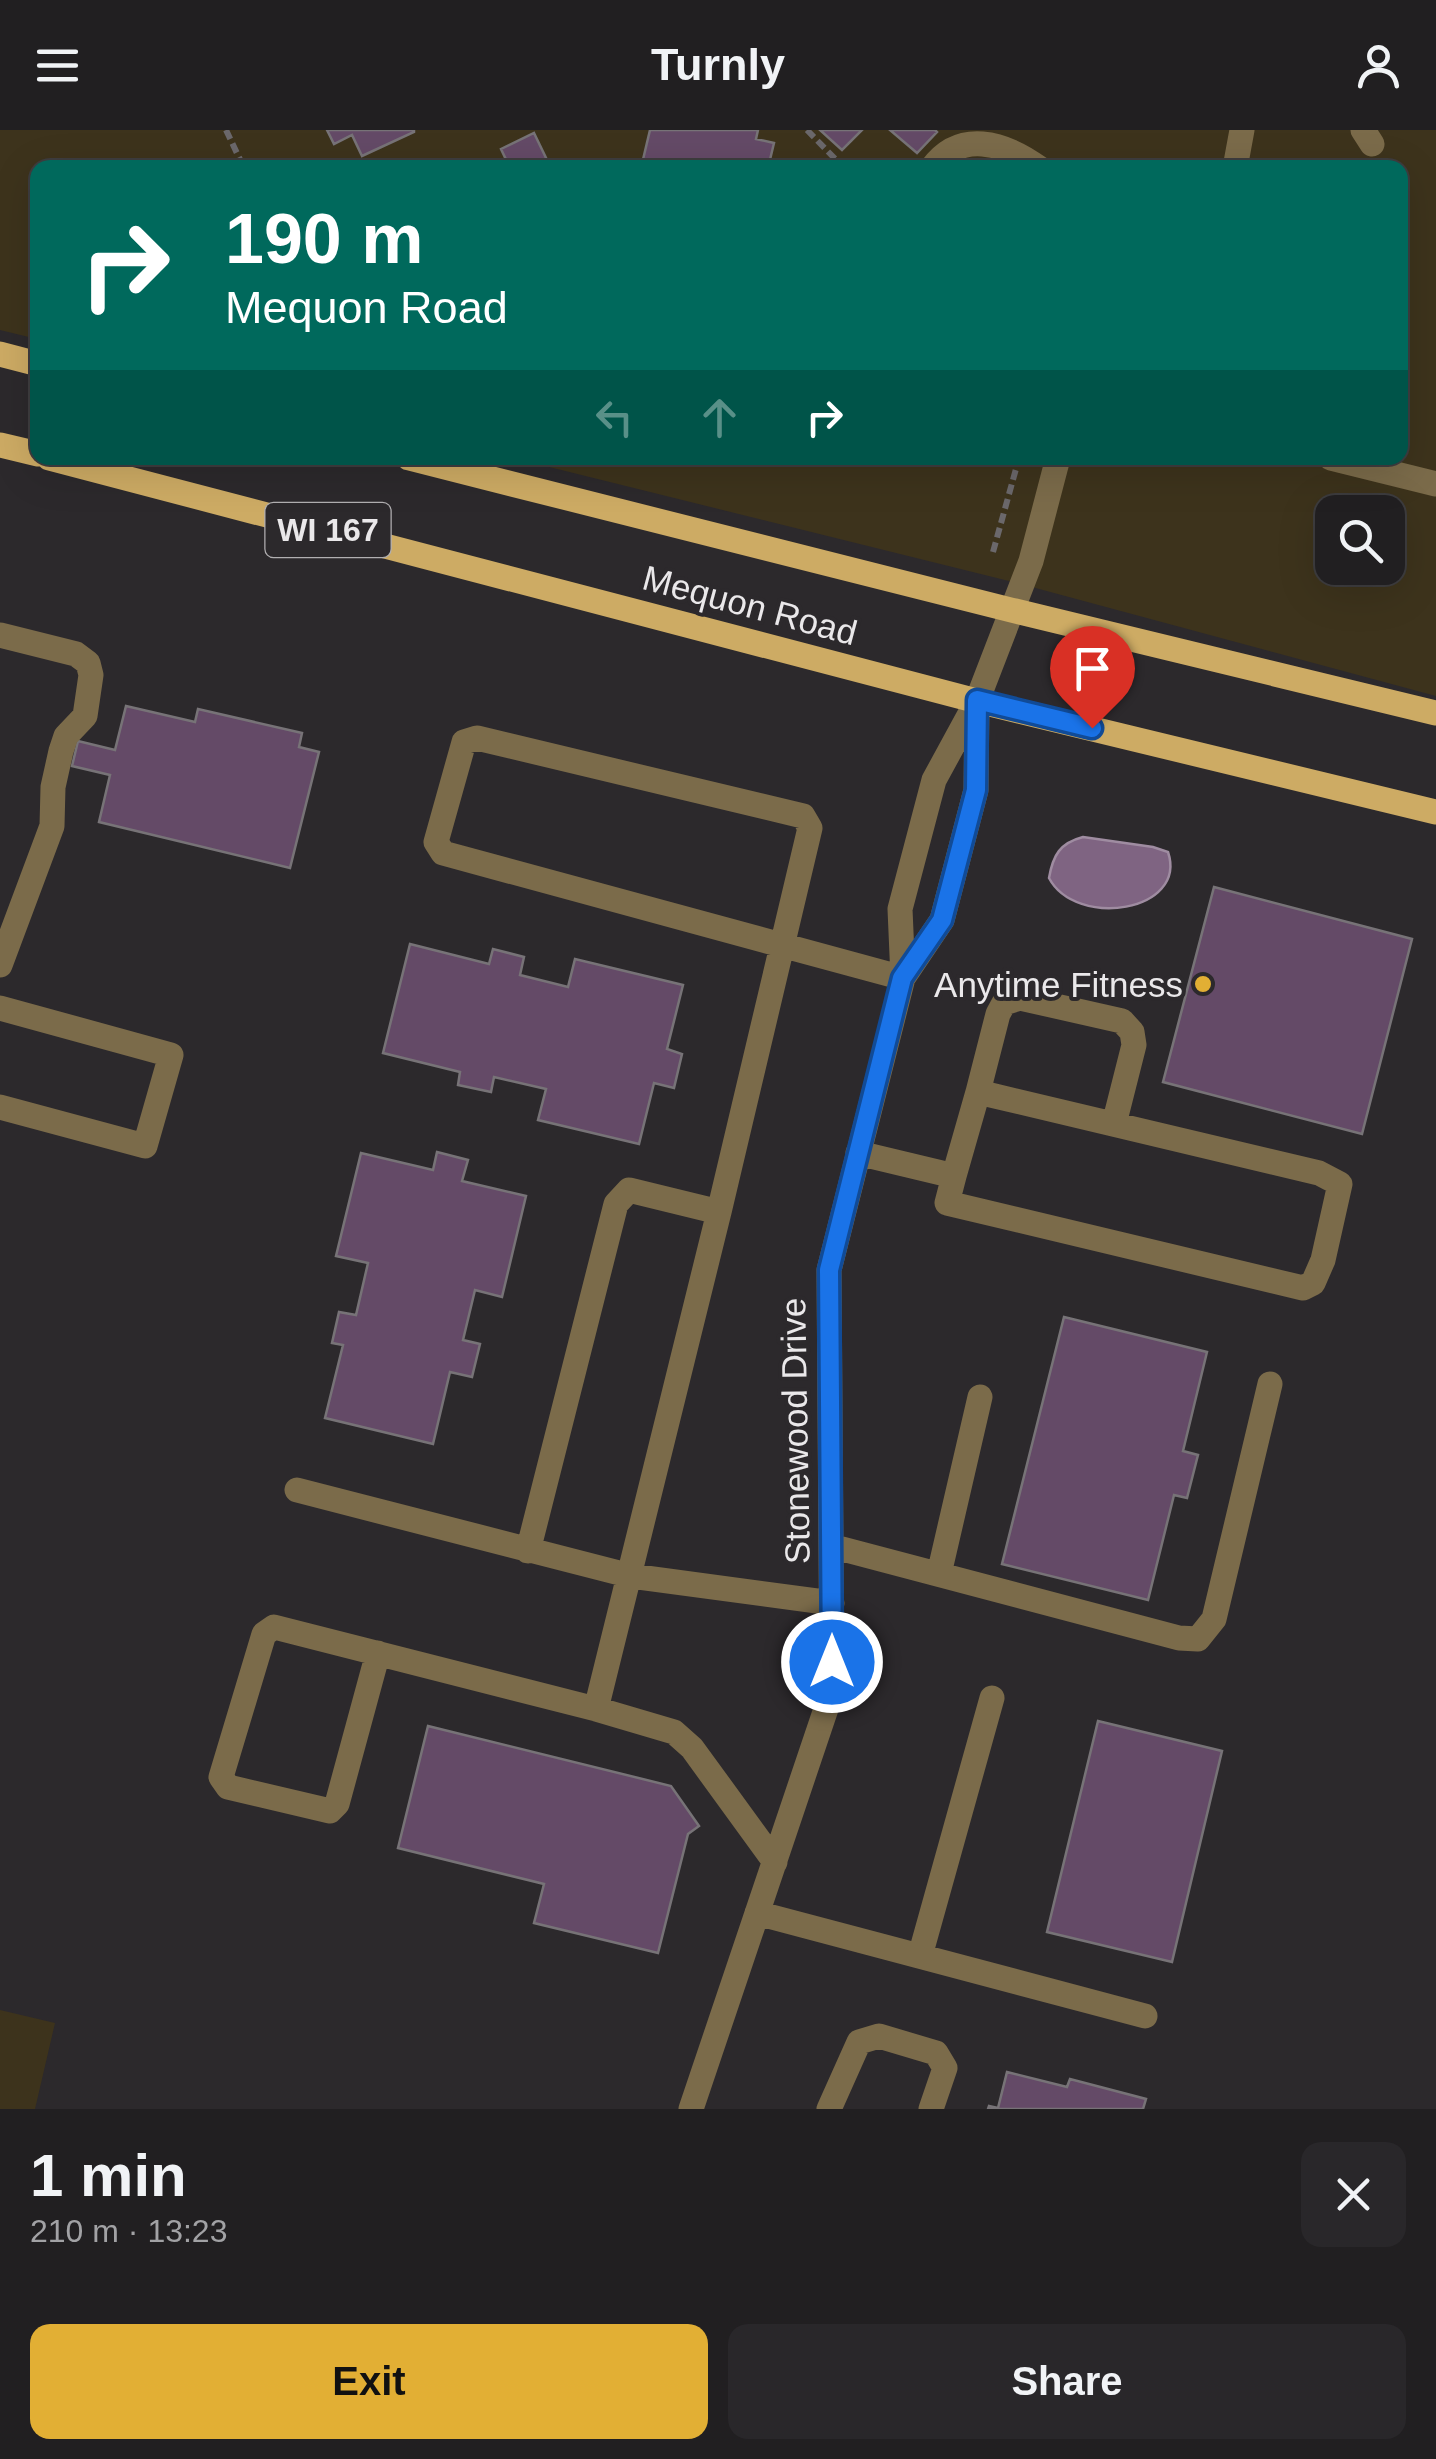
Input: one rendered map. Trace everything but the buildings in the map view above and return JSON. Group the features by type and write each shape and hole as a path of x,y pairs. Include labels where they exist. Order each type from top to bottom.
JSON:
{"main road":[{"path":"0,354 30,362"},
{"path":"0,444 30,452"},
{"name":"Mequon Road","path":"77,465 977,700 1436,812"},
{"name":"Mequon Road","path":"437,465 1436,713"}],"street":[{"path":"1236,160 1242,130"},
{"path":"937,160 943,150 966,138 1005,143 1028,160"},
{"name":"Stonewood Drive","path":"691,2109 832,1691 829,1270 902,978 900,909 934,780 977,700 1031,561 1056,465"},
{"path":"1359,465 1436,484"},
{"path":"0,635 76,654 88,663 91,675 85,716 66,736 61,751 53,787 52,826 0,966"},
{"name":"Stonewood Drive","path":"902,978 942,920 976,790 977,700"},
{"path":"596,1709 631,1576 719,1212 782,944 810,828 804,816 477,738 464,742 436,842 443,854 782,944 902,978"},
{"path":"978,1092 1319,1173 1340,1184 1323,1260 1313,1283 1303,1288 947,1202 998,1014 1004,1003 1020,998 1122,1021 1132,1032 1134,1045 1114,1124"},
{"path":"0,1008 171,1055 145,1146 0,1107"},
{"path":"858,1153 954,1176"},
{"path":"528,1551 616,1204 630,1190 719,1212"},
{"path":"831,1546 1179,1638 1198,1639 1214,1618 1270,1384"},
{"path":"939,1574 980,1396"},
{"path":"297,1490 631,1576 832,1603"},
{"path":"378,1653 337,1804 330,1811 228,1787 221,1777 264,1634 274,1627 378,1653 596,1709 674,1732 692,1748 775,1862"},
{"path":"920,1956 992,1698"},
{"path":"757,1913 1145,2016"},
{"path":"829,2109 859,2042 879,2036 936,2053 944,2068 931,2109"}],"path":[{"path":"226,130 240,160"},
{"path":"807,130 836,160"},
{"path":"992,552 1017,465"}],"shaded area":[{"path":"0,130 1436,130 1436,696 1017,583 541,465 1408,465 1408,160 30,160 30,337 0,330"},
{"path":"1083,837 1168,852 1170,872 1162,889 1126,907 1082,904 1063,894 1049,878 1053,863 1063,847"},
{"path":"0,2010 55,2023 35,2109 0,2109"}],"place":[{"name":"Anytime Fitness","path":"1203,984"}],"route":[{"path":"832,1662 829,1270 902,978 942,920 976,790 977,700 1092,728"}]}
